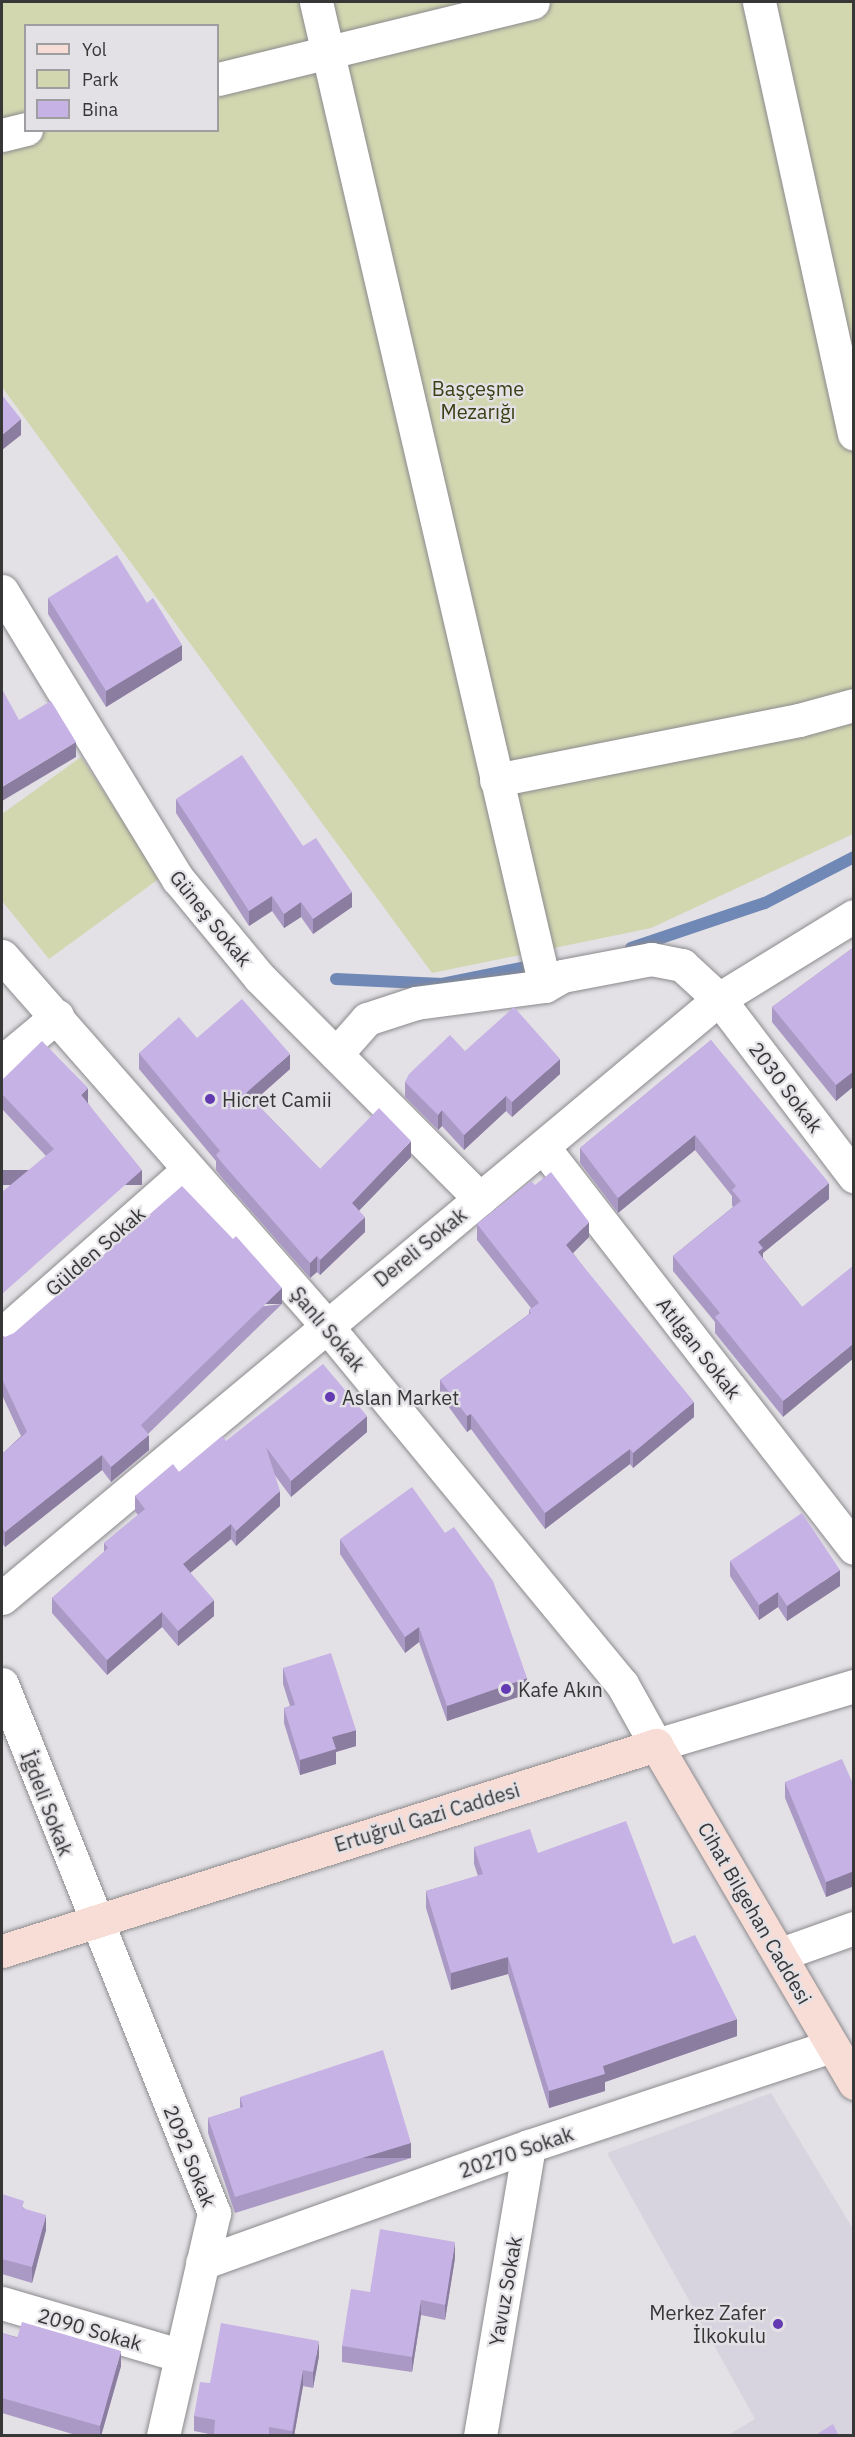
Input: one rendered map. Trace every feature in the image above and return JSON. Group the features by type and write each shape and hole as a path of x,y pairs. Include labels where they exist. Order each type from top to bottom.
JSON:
{"main road":[{"name":"Ertuğrul Gazi Caddesi","path":"2,1950 656,1745"},
{"name":"Cihat Bilgehan Caddesi","path":"656,1745 781,1954 854,2083"}],"street":[{"path":"316,2 540,971"},
{"path":"219,79 327,50 533,2"},
{"path":"759,2 854,434"},
{"path":"2,135 24,130"},
{"name":"Güneş Sokak","path":"2,591 178,879 259,978 480,1199"},
{"path":"496,780 799,720 854,705"},
{"name":"Dereli Sokak","path":"2,1598 325,1324 544,1148 719,999 854,916"},
{"name":"Şanlı Sokak","path":"2,956 325,1324 622,1684 656,1745"},
{"name":"2030 Sokak","path":"336,1054 368,1019 416,1003 540,971 562,976 651,959 682,965 719,999 854,1176"},
{"path":"2,1062 57,1016"},
{"name":"Atılgan Sokak","path":"544,1148 854,1548"},
{"name":"Gülden Sokak","path":"2,1334 189,1169"},
{"name":"İğdeli Sokak","path":"2,1684 94,1922"},
{"name":"Ertuğrul Gazi Caddesi","path":"656,1745 854,1686"},
{"name":"2092 Sokak","path":"94,1922 214,2213 179,2355 163,2436"},
{"path":"781,1954 854,1928"},
{"name":"20270 Sokak","path":"201,2263 529,2146 832,2046"},
{"name":"Yavuz Sokak","path":"480,2436 529,2146"},
{"name":"2090 Sokak","path":"2,2303 179,2355"}],"shaded area":[{"name":"Merkez Zafer İlkokulu","path":"771,2093 853,2229 853,2435 728,2435 755,2419 607,2153"}],"green space":[{"name":"Başçeşme Mezarığı","path":"2,2 853,2 853,834 651,928 432,973 2,387"},
{"path":"81,757 160,878 49,959 2,901 2,814"}],"building":[{"path":"2,395 21,419 2,435"},
{"path":"117,555 147,603 153,598 182,645 106,691 48,598"},
{"path":"2,689 19,720 51,701 76,742 2,787"},
{"path":"242,755 303,846 316,838 352,892 313,919 301,902 284,914 272,896 249,911 176,799"},
{"path":"854,947 854,1071 836,1085 772,1007"},
{"path":"242,999 290,1054 246,1093 320,1169 379,1108 411,1141 352,1203 365,1217 320,1260 317,1256 310,1263 223,1164 216,1155 220,1151 139,1053 179,1017 197,1038"},
{"path":"514,1007 560,1059 512,1102 506,1096 464,1135 442,1110 438,1115 405,1082 409,1074 450,1035 465,1051"},
{"path":"711,1040 829,1183 758,1242 763,1248 758,1252 802,1307 854,1265 854,1343 783,1401 715,1317 720,1313 673,1256 741,1201 732,1190 736,1186 695,1135 618,1198 580,1148"},
{"path":"42,1041 88,1088 81,1095 142,1170 2,1294 2,1192 54,1149 2,1094 2,1080"},
{"path":"551,1172 589,1222 566,1245 694,1402 633,1453 630,1449 545,1513 471,1414 467,1416 440,1380 531,1313 529,1310 539,1303 477,1224 531,1181 535,1185"},
{"path":"182,1186 233,1239 236,1236 282,1288 141,1425 149,1435 111,1467 102,1455 5,1532 2,1528 2,1454 27,1432 2,1379 2,1336 14,1333"},
{"path":"323,1364 367,1416 291,1481 266,1447 280,1491 236,1531 231,1524 183,1564 214,1600 178,1631 162,1612 107,1660 52,1598 108,1548 104,1543 145,1509 135,1496 173,1464 179,1472 222,1436 226,1441"},
{"path":"412,1487 445,1533 454,1527 493,1581 527,1678 447,1706 419,1627 405,1637 340,1539"},
{"path":"802,1513 840,1570 787,1606 778,1592 759,1605 730,1561"},
{"path":"331,1653 356,1730 332,1737 336,1749 300,1760 284,1708 295,1705 283,1668"},
{"path":"842,1759 854,1786 854,1871 826,1882 785,1782"},
{"path":"626,1821 673,1944 695,1935 737,2019 603,2066 605,2074 549,2091 508,1957 451,1973 426,1891 483,1874 474,1847 530,1829 538,1853"},
{"path":"383,2050 411,2143 235,2197 208,2118 243,2107 240,2097"},
{"path":"2,2194 24,2201 22,2208 46,2215 32,2267 2,2259"},
{"path":"380,2229 455,2242 445,2305 421,2300 412,2357 342,2346 351,2289 370,2292"},
{"path":"22,2322 121,2351 100,2426 2,2398 2,2333 17,2338"},
{"path":"221,2323 319,2341 313,2372 303,2370 292,2431 269,2427 269,2436 214,2436 215,2420 194,2416 200,2382 210,2383"},
{"path":"833,2424 839,2436 814,2436"}],"waterway":[{"path":"631,948 765,903 854,857"},
{"path":"336,979 442,984 540,964"}],"place":[{"name":"Hicret Camii","path":"210,1099"},
{"name":"Aslan Market","path":"330,1397"},
{"name":"Kafe Akın","path":"506,1689"},
{"name":"Merkez Zafer İlkokulu","path":"778,2324"}]}
